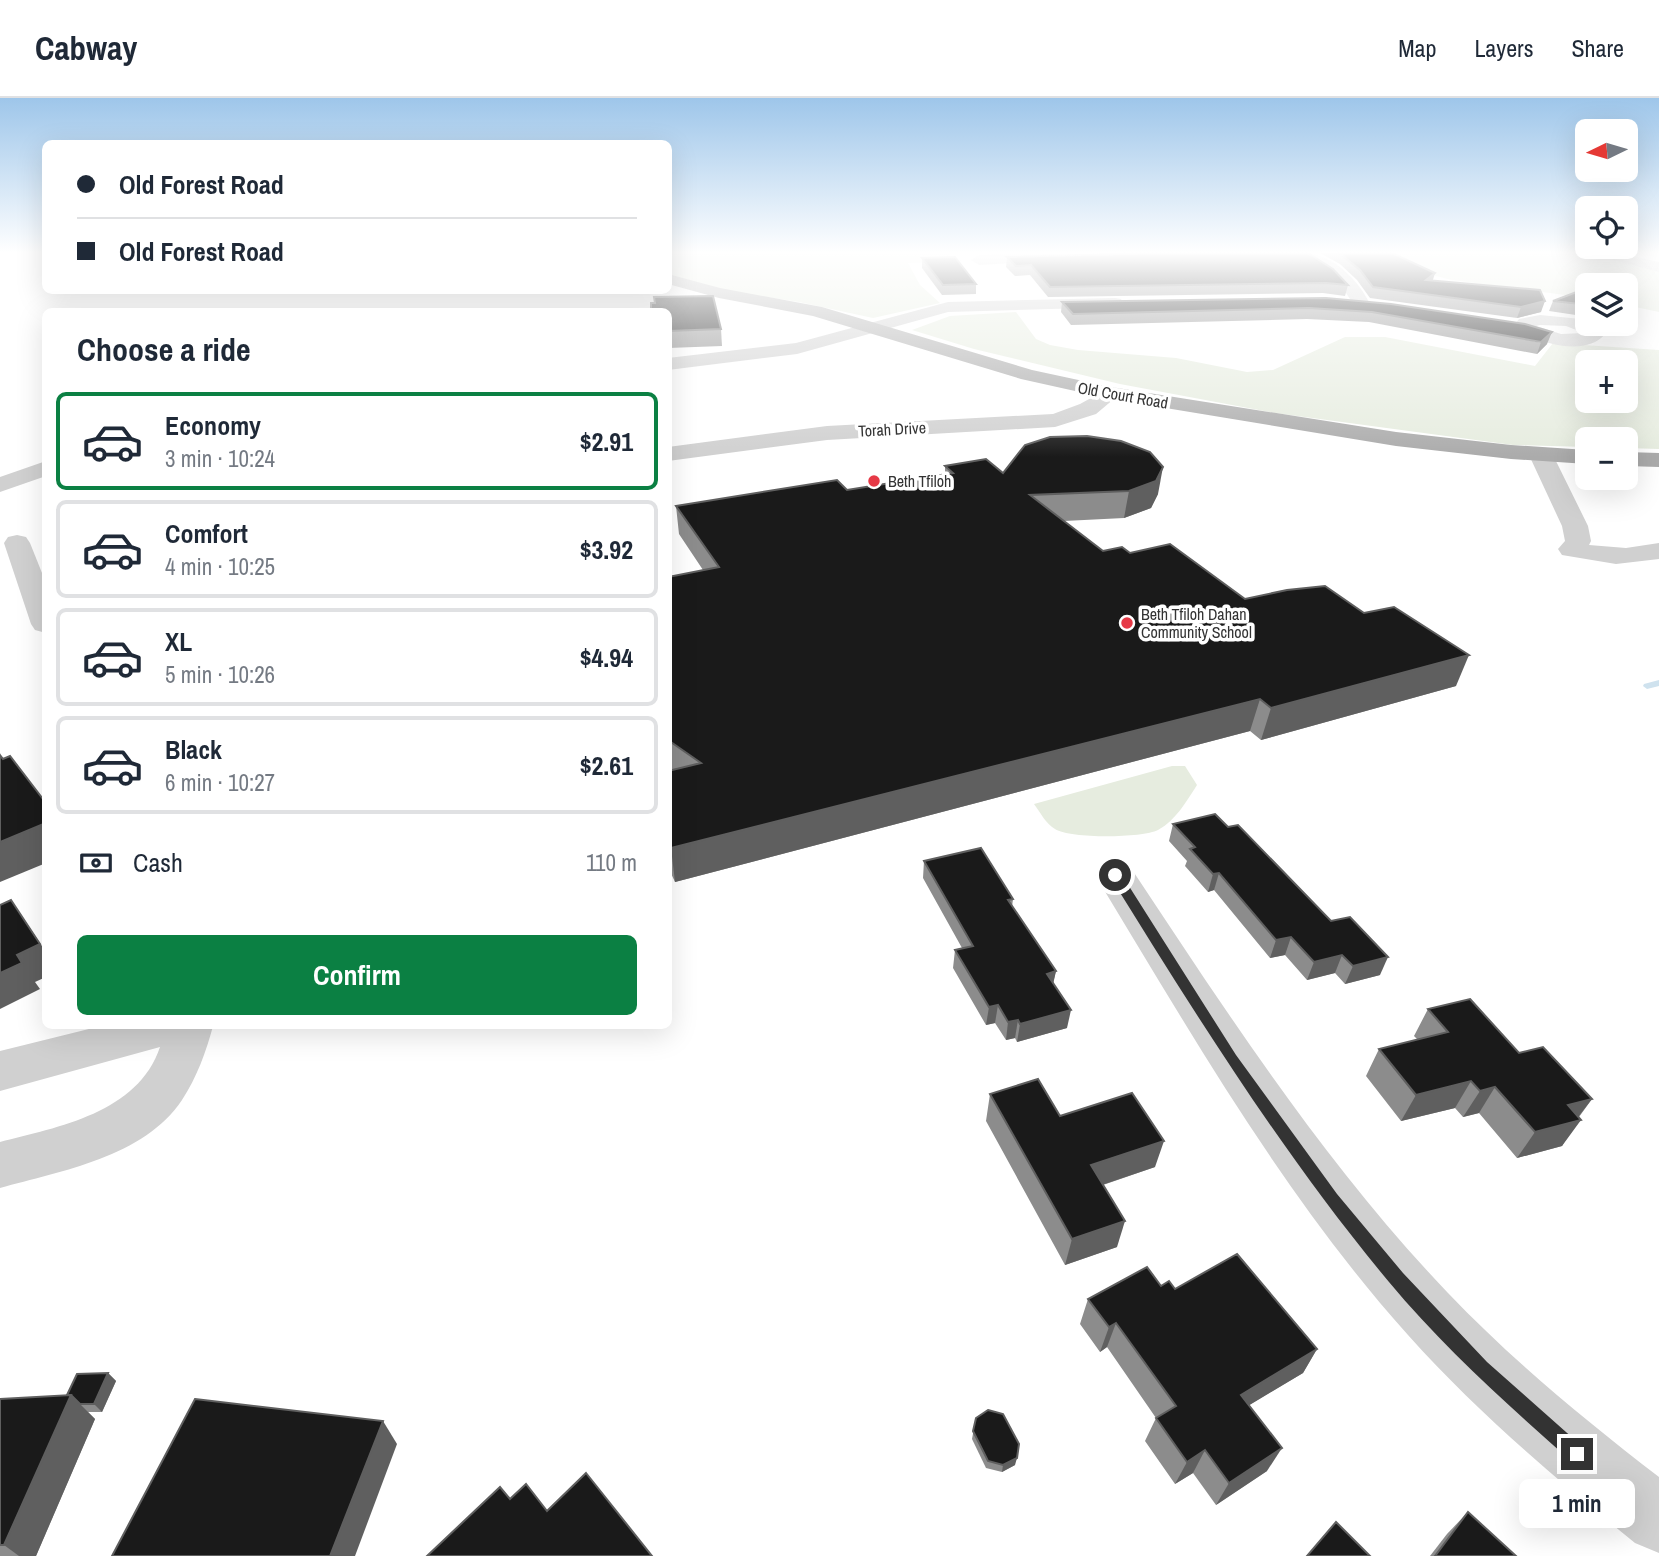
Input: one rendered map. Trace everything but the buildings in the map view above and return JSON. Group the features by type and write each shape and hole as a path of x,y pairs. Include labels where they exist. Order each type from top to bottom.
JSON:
{"main road":[{"name":"Old Court Road","path":"851,321 1041,379 1111,393 1385,438 1575,456"},
{"path":"1638,459 1659,460"}],"street":[{"path":"672,364 797,348 894,321"},
{"path":"1506,326 1526,328"},
{"name":"Torah Drive","path":"672,453 827,433 1055,420 1088,409 1111,393"},
{"path":"1541,454 1575,526 1578,541 1572,549 1592,555 1625,557 1659,551"},
{"path":"0,485 42,469"},
{"path":"42,540 8,544 42,616"},
{"path":"1115,875 1231,1059 1332,1199 1397,1278 1481,1369 1577,1454 1659,1519"},
{"path":"0,1070 159,1029"},
{"path":"0,1165 82,1142 120,1125 152,1102 176,1072 184,1054 189,1029"}],"shaded area":[{"path":"936,321 1023,321 1036,339 1050,345 1176,358 1247,372 1273,370 1345,337 1385,337 1535,366 1553,343 1659,350 1659,449 1638,448 1638,427 1575,427 1575,447 1513,445 1275,413 1120,384 974,349 912,330"},
{"path":"1172,766 1185,766 1197,785 1170,821 1150,833 1106,836 1063,832 1049,824 1034,804"}],"waterway":[{"path":"1647,686 1659,683"}],"place":[{"name":"Beth Tfiloh","path":"874,481"},
{"name":"Beth Tfiloh Dahan Community School","path":"1127,623"}],"route":[{"path":"1115,875 1231,1059 1332,1199 1397,1278 1481,1369 1577,1454"}]}
